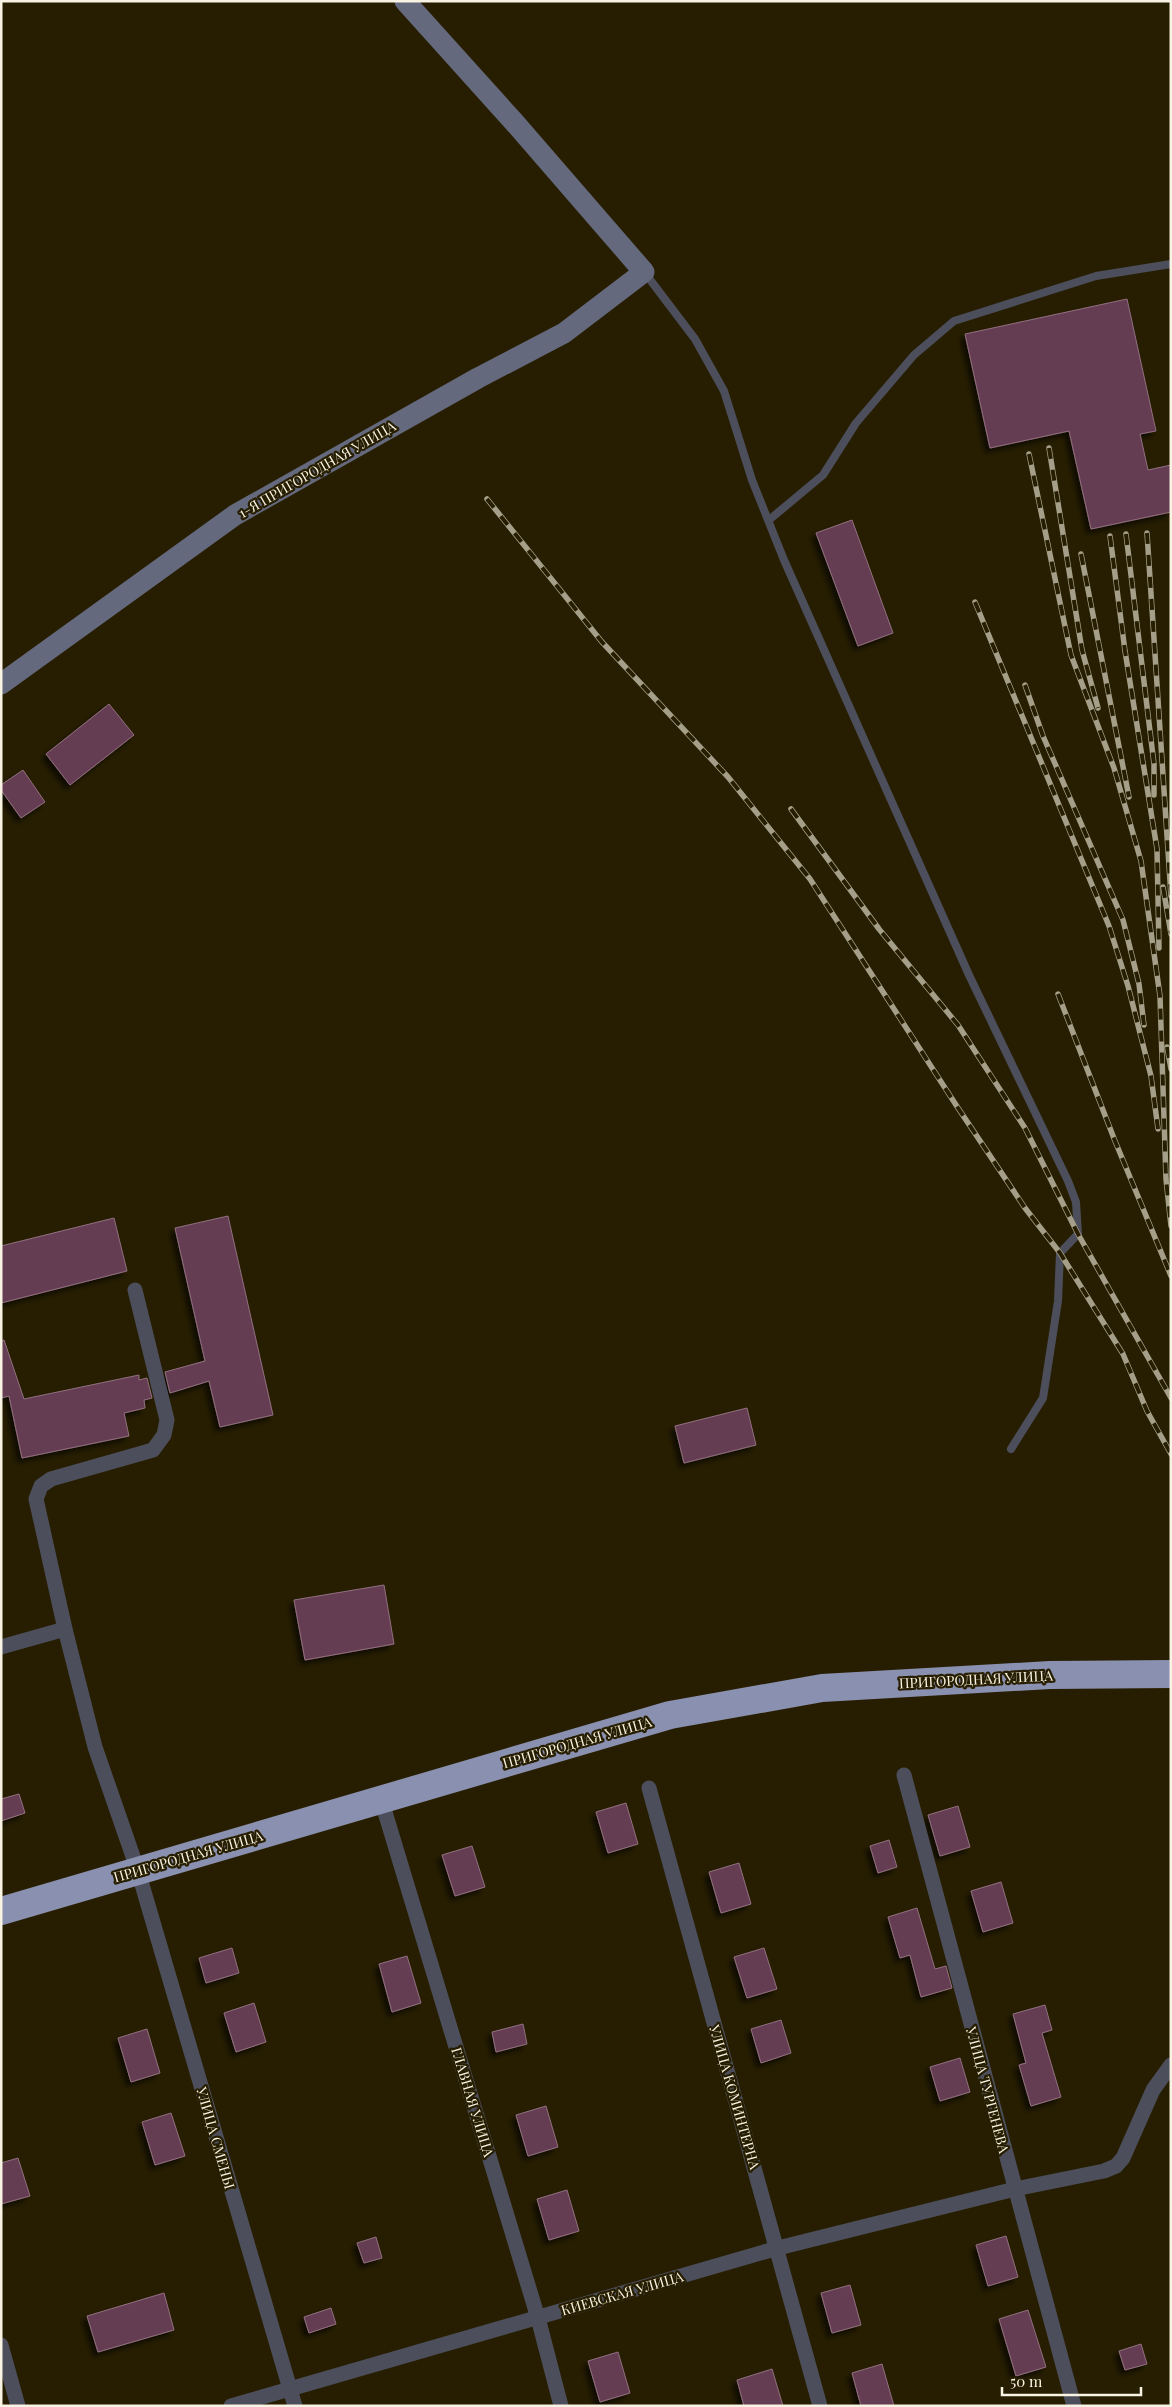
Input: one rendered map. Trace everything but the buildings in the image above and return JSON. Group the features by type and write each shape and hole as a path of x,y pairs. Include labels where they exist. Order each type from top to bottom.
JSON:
{"highway":[{"name":"ПРИГОРОДНАЯ УЛИЦА","path":"1,1911 670,1716 822,1688 1050,1675 1171,1674"}],"street":[{"path":"404,1 514,122 644,272"},
{"name":"1-Я ПРИГОРОДНАЯ УЛИЦА","path":"1,684 235,515 478,378 564,333 644,272"},
{"path":"135,1290 166,1420 164,1435 153,1450 51,1479 41,1486 36,1499 65,1629 95,1747 138,1871"},
{"path":"1,1648 65,1629"},
{"name":"УЛИЦА ТУРГЕНЕВА","path":"904,1775 1074,2406"},
{"name":"УЛИЦА КОМИНТЕРНА","path":"649,1788 778,2248 820,2406"},
{"name":"ГЛАВНАЯ УЛИЦА","path":"381,1799 538,2318 561,2406"},
{"name":"УЛИЦА СМЕНЫ","path":"138,1871 295,2406"},
{"name":"КИЕВСКАЯ УЛИЦА","path":"231,2406 778,2248 1015,2189 1104,2171 1116,2166 1123,2158 1152,2090 1171,2065"},
{"path":"1,2345 18,2406"}],"lane":[{"path":"769,520 823,475 856,423 914,355 954,321 1096,276 1171,264"},
{"path":"644,272 695,339 724,391 752,480 784,560 969,975 1068,1181 1076,1202 1078,1234 1060,1253 1058,1301 1043,1398 1010,1449"}],"railway":[{"path":"1049,448 1082,650 1098,708"},
{"path":"1029,454 1071,655 1114,768 1141,861 1160,996 1166,1179 1171,1226"},
{"path":"487,499 602,642 728,777 810,879 958,1108 1025,1208 1060,1253 1123,1354 1147,1411 1171,1454"},
{"path":"1147,533 1171,896"},
{"path":"1126,534 1154,764 1154,795"},
{"path":"1110,536 1125,651 1157,849 1159,948"},
{"path":"1081,554 1129,797"},
{"path":"975,602 1109,926 1128,986 1151,1076 1158,1129"},
{"path":"1025,685 1043,736 1123,920 1139,984 1144,1025"},
{"path":"791,809 879,929 958,1025 1025,1128 1078,1234 1171,1398"},
{"path":"1163,887 1171,934"},
{"path":"1058,994 1115,1141 1171,1276"},
{"path":"1167,1047 1171,1069"}]}
